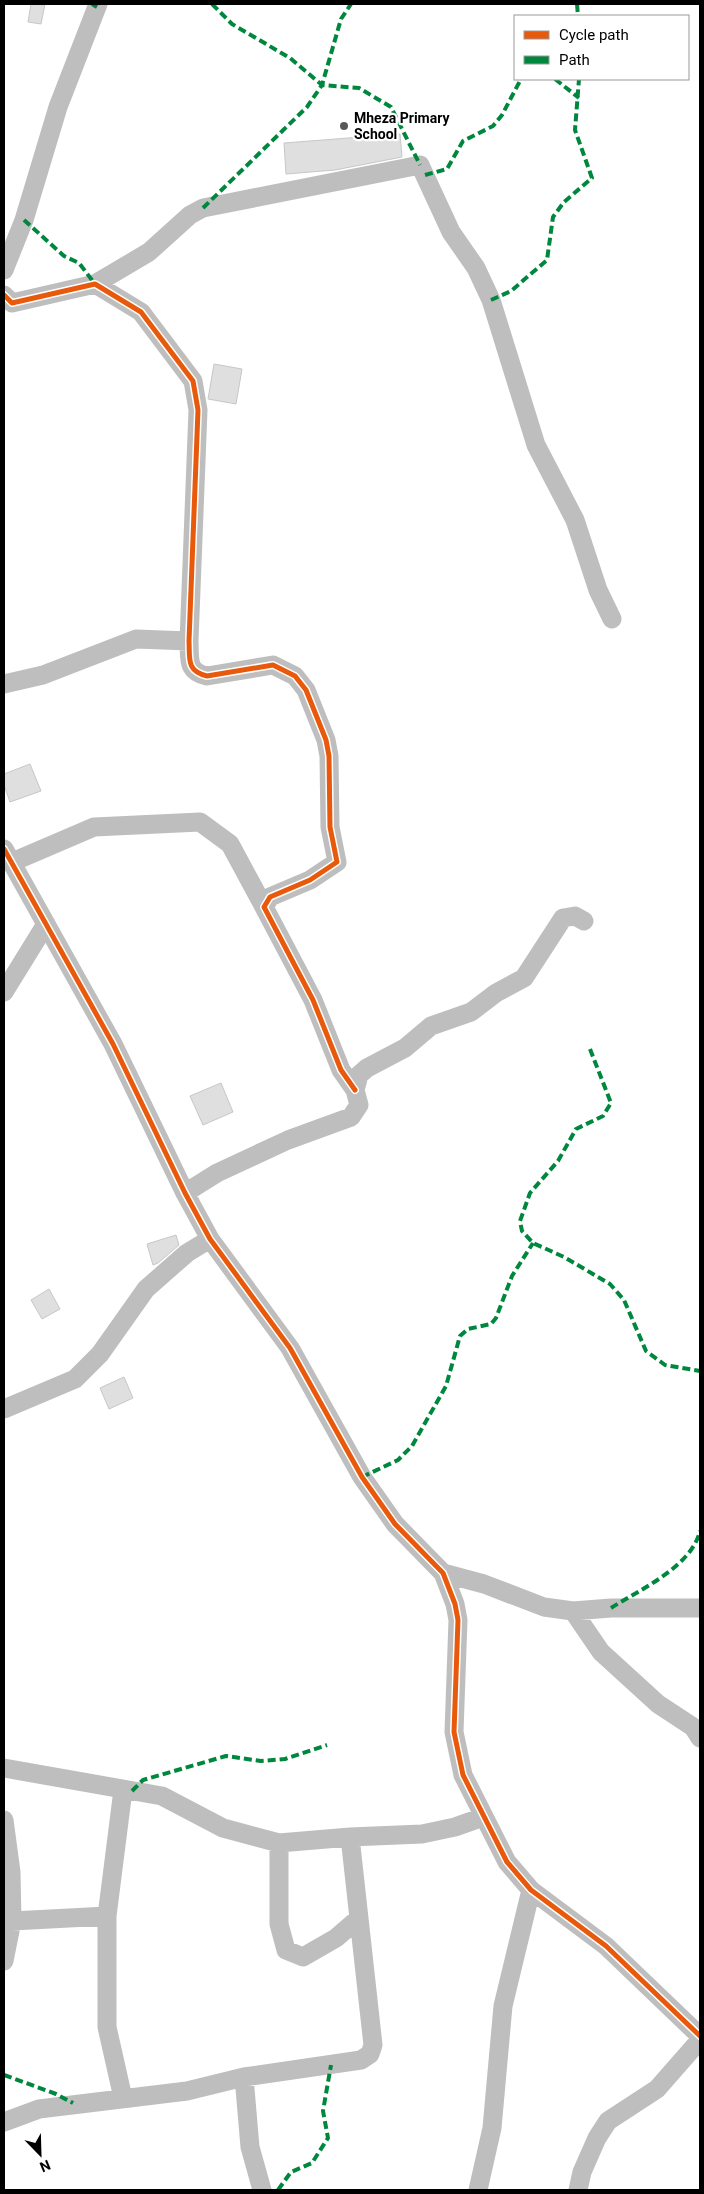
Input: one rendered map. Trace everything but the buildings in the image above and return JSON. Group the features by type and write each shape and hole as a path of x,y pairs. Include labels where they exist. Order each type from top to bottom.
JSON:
{"street":[{"path":"4,270 24,220 58,107 98,4"},
{"path":"7,303 95,284 149,252 190,215 203,208 420,165 451,232 476,268 491,300 536,445 575,520 598,590 612,620"},
{"path":"95,284 141,312 193,381 198,410 189,641 190,665 196,674 207,676 273,665 295,676 306,690 326,740 329,756 330,827 337,862 310,880 270,897 264,907"},
{"path":"4,684 43,675 136,639 189,641"},
{"path":"185,1193 217,1173 288,1140 351,1117 359,1105 355,1090 341,1070 313,1000 264,907 230,844 200,822 94,827 7,856 113,1044 185,1193 210,1239 290,1348 362,1477 395,1524 442,1573 456,1604 458,1620 454,1732 463,1775 507,1862 532,1890 606,1946 700,2036"},
{"path":"355,1090 359,1076 367,1068 405,1048 432,1026 471,1012 496,993 524,978 563,918 575,916 584,921"},
{"path":"4,992 46,924"},
{"path":"4,1409 75,1379 100,1354 146,1289 187,1253 210,1239"},
{"path":"442,1573 484,1584 544,1607 573,1611 610,1608 700,1608"},
{"path":"573,1611 601,1652 658,1704 693,1727 700,1738"},
{"path":"4,1768 162,1796 223,1828 279,1843 350,1837 422,1834 455,1827 483,1817"},
{"path":"122,2098 108,2027 107,1916 123,1790"},
{"path":"4,1820 11,1872 12,1921 4,1961"},
{"path":"4,2122 39,2109 187,2091 244,2077 361,2060 370,2054 373,2045 350,1837"},
{"path":"279,1843 279,1924 286,1950 303,1957 336,1938 358,1920"},
{"path":"478,2190 492,2128 503,2006 532,1890"},
{"path":"12,1921 107,1916"},
{"path":"578,2190 582,2172 597,2138 608,2121 657,2089 700,2040"},
{"path":"244,2077 250,2147 262,2190"}],"marked path":[{"path":"92,4 97,7"},
{"path":"212,4 232,24 290,58 322,85 359,88 391,107 420,165"},
{"path":"203,208 307,107 322,85 341,19 351,4"},
{"path":"577,4 578,15"},
{"path":"425,175 447,169 463,141 493,126 502,115 520,80"},
{"path":"556,80 579,98"},
{"path":"491,300 511,291 547,260 553,217 564,202 592,178 575,130 579,80"},
{"path":"24,220 64,256 79,263 95,284"},
{"path":"590,1049 611,1103 603,1116 576,1129 558,1161 530,1193 520,1221 522,1231 533,1243 564,1257 610,1284 624,1300 646,1351 665,1365 700,1371"},
{"path":"362,1477 398,1460 412,1446 446,1386 460,1336 468,1329 491,1324 496,1318 512,1276 533,1243"},
{"path":"611,1608 650,1585 676,1566 687,1556 695,1544 700,1531"},
{"path":"132,1791 143,1780 226,1756 261,1761 285,1759 327,1745"},
{"path":"278,2190 291,2172 312,2163 328,2138 323,2111 331,2065"},
{"path":"4,2075 56,2094 73,2103"}],"cycle path":[{"path":"4,295 12,303 95,284 141,312 193,381 198,410 189,641 190,663 195,671 207,676 273,665 295,676 306,690 326,740 329,756 330,827 337,862 310,880 270,897 264,907 313,1000 341,1070 355,1090"},
{"path":"4,849 113,1044 185,1193 210,1239 290,1348 362,1477 395,1524 443,1573 455,1604 458,1620 454,1732 463,1775 507,1862 531,1890 606,1946 700,2036"}],"place":[{"name":"Mheza Primary School","path":"344,126"}]}
